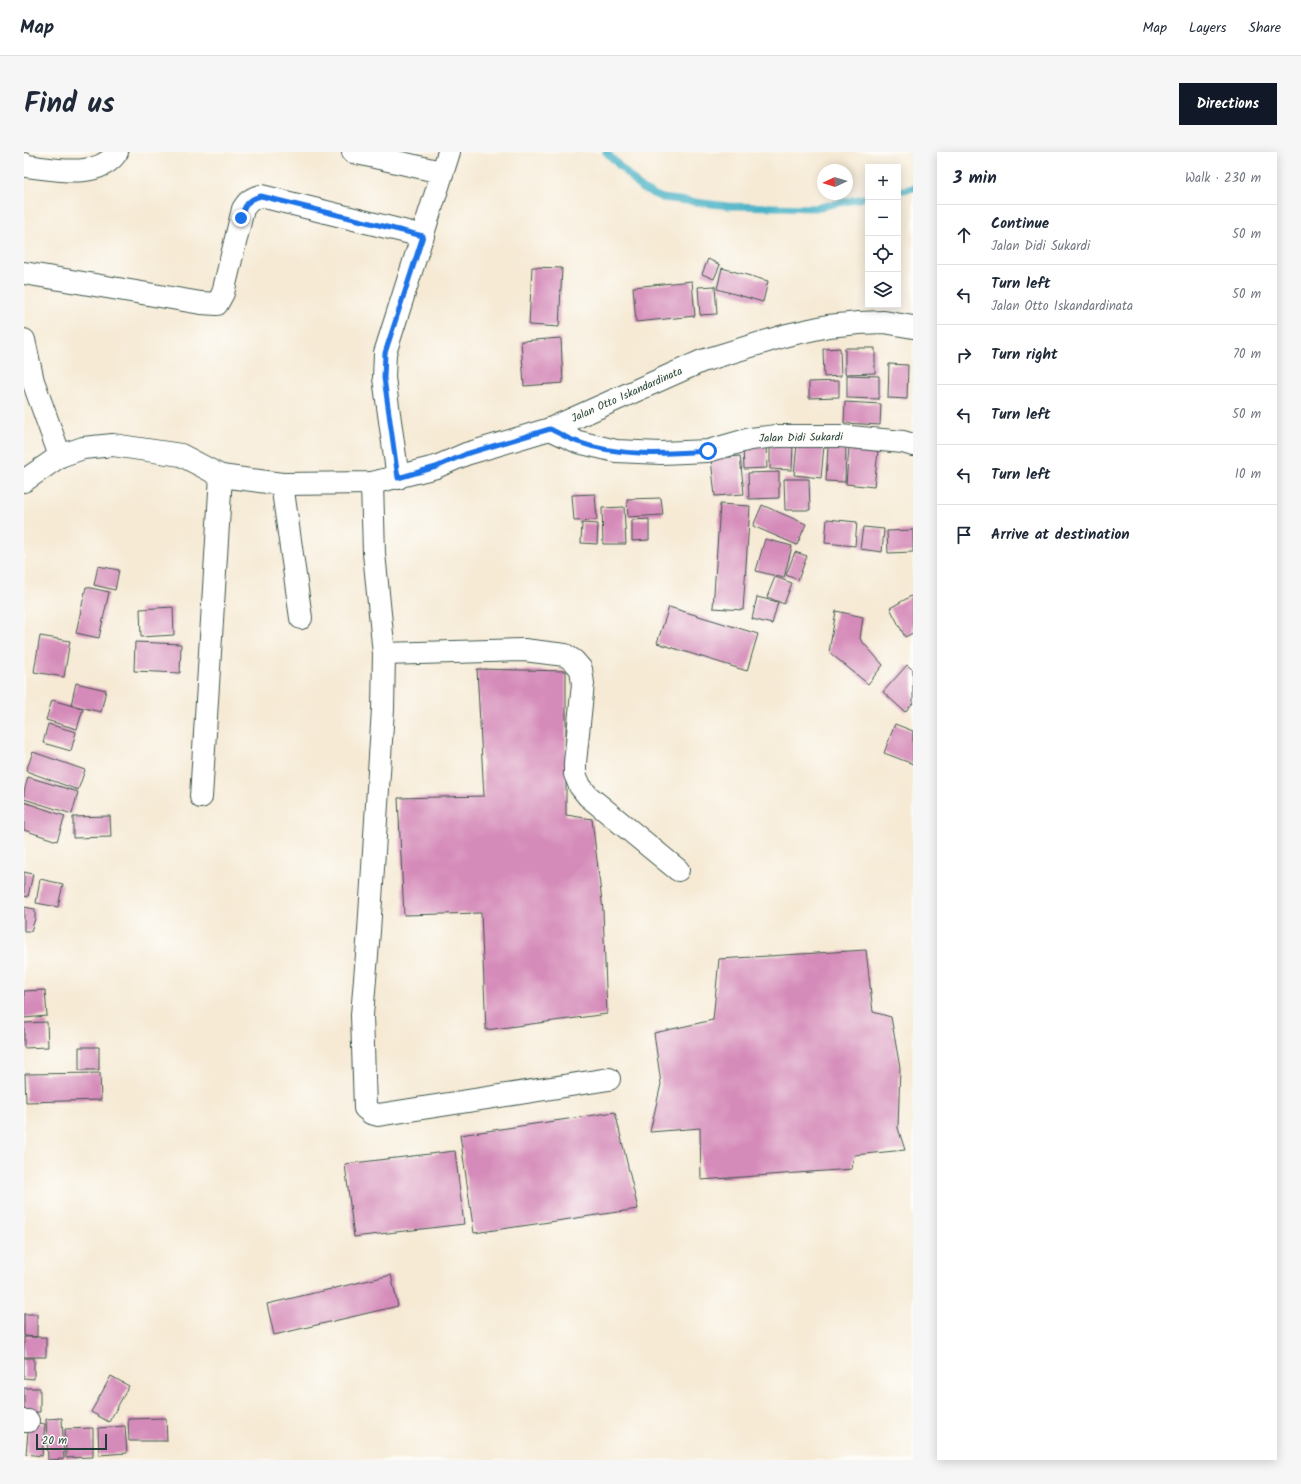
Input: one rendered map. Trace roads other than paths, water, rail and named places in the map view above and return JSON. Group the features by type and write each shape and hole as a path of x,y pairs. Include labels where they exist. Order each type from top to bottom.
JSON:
{"street":[{"path":"25,171 88,169 106,164 117,152"},
{"path":"353,152 445,162 385,353 384,378 398,478"},
{"path":"24,273 201,304 217,304 223,293 243,210 247,202 253,198 261,196 423,236"},
{"name":"Jalan Otto Iskandardinata","path":"24,481 60,456 83,448 113,445 181,455 221,476 282,484 372,483 398,478 436,467 466,454 556,426 702,361 787,335 828,326 859,323 884,322 913,327"},
{"path":"24,342 33,381 60,456"},
{"name":"Jalan Didi Sukardi","path":"556,426 578,442 623,451 661,453 708,451 750,439 777,436 840,436 903,442 913,445"},
{"path":"201,797 221,476"},
{"path":"372,483 374,553 384,654 383,709 370,931 362,1015 365,1108 371,1113 378,1115 608,1079"},
{"path":"282,484 301,618"},
{"path":"384,654 524,650 565,655 574,661 581,669 583,684 575,763 575,774 580,786 597,805 678,870"}],"waterway":[{"path":"606,152 642,189 662,198 728,206 815,208 865,198"},
{"path":"901,190 913,188"}]}
